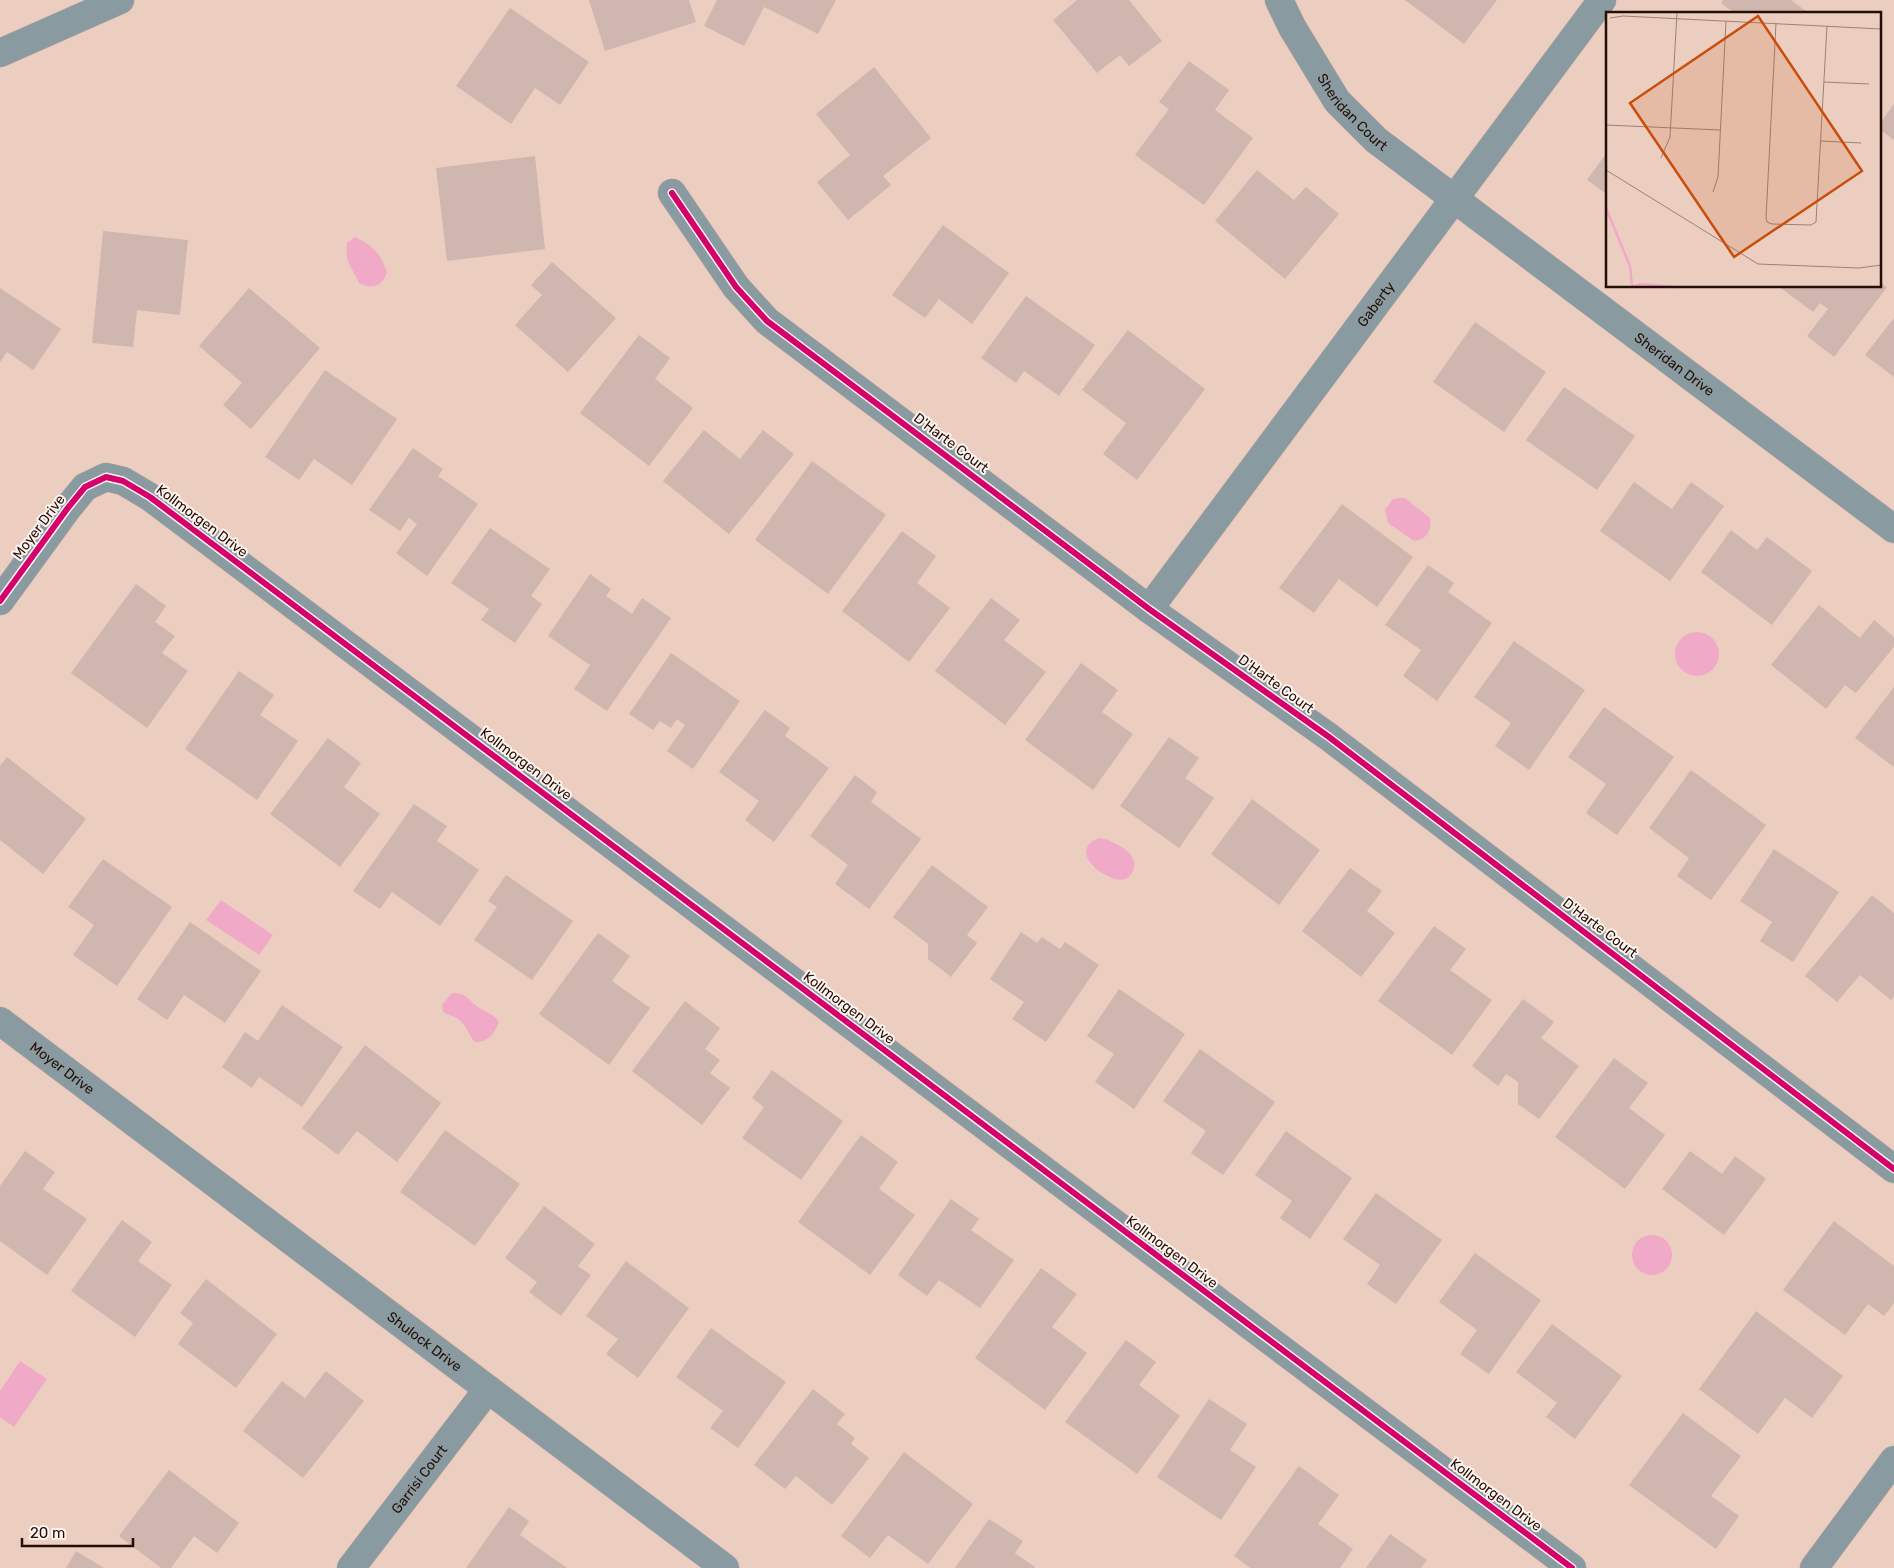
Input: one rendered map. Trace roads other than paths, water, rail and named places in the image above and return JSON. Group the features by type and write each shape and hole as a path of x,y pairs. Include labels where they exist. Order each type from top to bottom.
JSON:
{"street":[{"path":"0,53 120,0"},
{"name":"Sheridan Court","path":"1279,0 1292,27 1337,101 1376,140 1454,200"},
{"name":"Gaberty","path":"1149,608 1602,0"},
{"name":"D'Harte Court","path":"672,193 736,287 767,321 1149,608 1329,737 1894,1168"},
{"name":"Sheridan Drive","path":"1454,200 1644,340 1894,529"},
{"name":"Moyer Drive","path":"0,601 66,509 85,487 106,477"},
{"name":"Kollmorgen Drive","path":"106,477 122,480 158,503 1572,1568"},
{"name":"Moyer Drive","path":"0,1021 124,1115"},
{"name":"Shulock Drive","path":"124,1115 725,1568"},
{"name":"Garrisi Court","path":"351,1568 488,1389"},
{"path":"1814,1568 1894,1460"}]}
